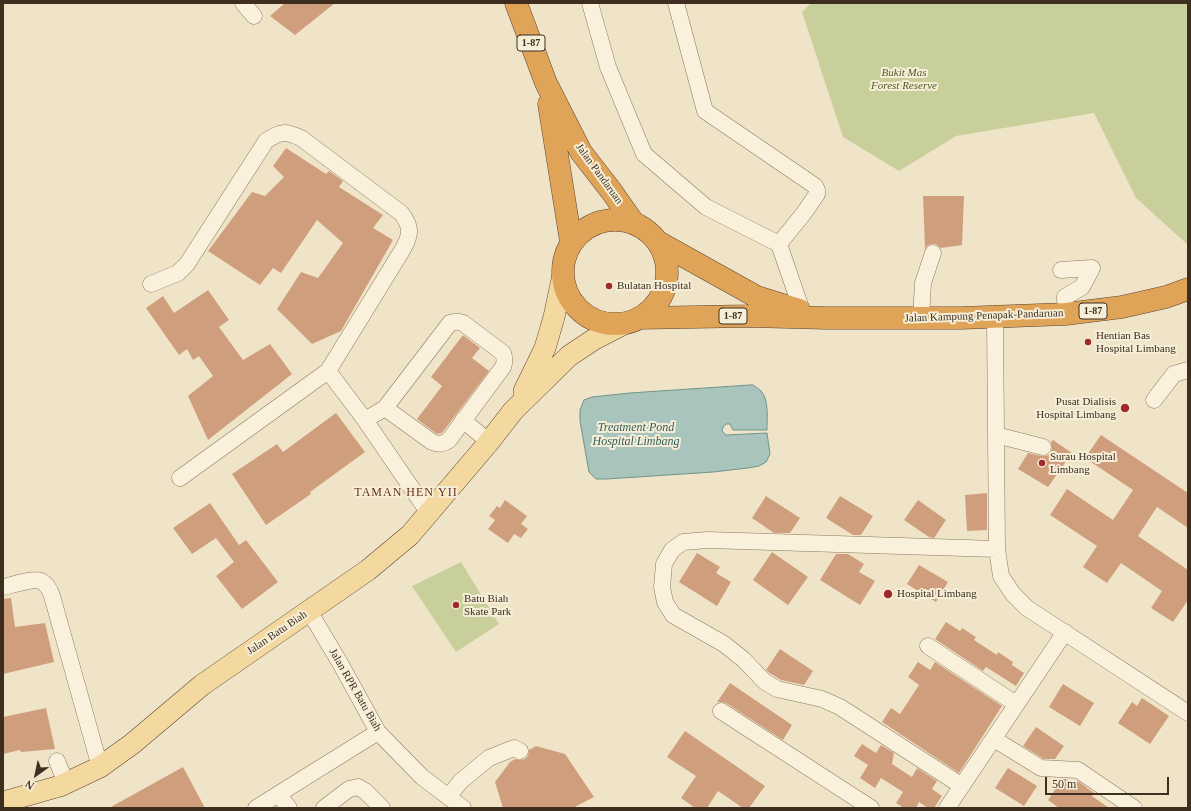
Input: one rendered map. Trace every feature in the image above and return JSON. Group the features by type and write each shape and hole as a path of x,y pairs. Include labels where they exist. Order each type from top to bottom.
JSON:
{"highway":[{"name":"Jalan Pandaruan","path":"516,3 546,83 581,152 633,222"},
{"name":"Jalan Pandaruan","path":"546,83 572,242"},
{"path":"616,219 633,222 648,230 660,243 667,259 668,276 664,293 654,308 632,321 606,323 590,317 576,306 567,292 563,275 564,258 572,242 583,230 599,222 616,219"},
{"name":"Jalan Kampung Penapak-Pandaruan","path":"660,243 757,297 826,318"},
{"name":"Jalan Kampung Penapak-Pandaruan","path":"632,321 750,316 920,318 1066,314 1122,307 1166,297 1188,289"}],"main road":[{"path":"513,411 545,348 554,317 563,275"},
{"path":"513,411 569,356 593,340 632,321"},
{"name":"Jalan Batu Biah","path":"3,802 60,786 100,767 132,744 202,685 368,570 410,535 489,442 513,411"}],"street":[{"path":"243,3 254,16"},
{"path":"590,3 608,67 644,154 706,207 779,244 802,311"},
{"path":"676,3 705,111 815,186 817,190 817,194 804,213 779,244"},
{"path":"151,284 178,273 187,264 266,141 276,134 289,132 301,138 401,213 407,220 410,229 408,239 403,249 328,371 180,478"},
{"path":"920,318 923,283 933,252"},
{"path":"1061,270 1092,268 1082,287 1066,297 1066,314"},
{"path":"995,317 997,549 1001,576 1013,594 1027,608 1188,713"},
{"path":"365,420 385,408 446,326 454,321 459,321 500,350 505,358 503,367 449,440 441,444 432,442 385,408"},
{"path":"1154,400 1174,374 1188,370"},
{"path":"328,371 365,420 428,512"},
{"path":"463,420 489,442"},
{"path":"996,435 1042,447"},
{"path":"962,786 840,707 822,700 777,689 765,682 744,660 724,644 673,615 665,602 662,587 664,564 672,550 683,542 708,540 997,549"},
{"path":"3,587 35,580 40,580 48,586 100,767"},
{"name":"Jalan RPR Batu Biah","path":"309,612 340,663 378,732 422,777 463,808"},
{"path":"947,808 1065,632"},
{"path":"928,646 1016,704"},
{"path":"721,711 871,808"},
{"path":"256,808 378,732"},
{"path":"994,739 1041,768 1078,770 1134,808"},
{"path":"448,797 462,780 489,758 514,748 520,751"},
{"path":"57,761 66,783"},
{"path":"324,808 349,789 358,787 362,788 382,808"},
{"path":"278,794 289,808"}],"green space":[{"name":"Bukit Mas Forest Reserve","path":"811,3 1188,3 1188,245 1136,198 1094,113 956,136 899,171 843,137 802,12"},
{"name":"Batu Biah Skate Park","path":"461,562 499,624 456,652 412,586"}],"water":[{"name":"Treatment Pond Hospital Limbang","path":"753,385 764,395 767,409 767,430 733,430 730,424 726,424 722,431 726,435 767,433 770,454 766,462 759,466 713,472 607,479 596,479 589,472 580,421 580,410 584,400 592,397 630,393"}],"building":[{"path":"285,3 335,3 295,35 270,16"},
{"path":"286,148 326,174 329,171 343,181 339,187 383,215 373,228 393,240 341,331 312,344 277,309 301,272 318,278 343,243 317,220 281,273 273,268 260,285 208,251 252,192 265,196 284,177 273,166"},
{"path":"923,196 964,196 962,245 941,248 936,244 931,244 925,249"},
{"path":"208,290 229,320 219,327 243,360 270,344 292,374 208,440 188,396 213,376 199,356 193,360 187,349 179,355 146,308 163,296 174,313"},
{"path":"463,335 480,348 472,358 489,371 442,433 437,434 417,419 442,386 431,377"},
{"path":"336,413 365,452 310,492 311,494 266,525 232,474 277,444 283,452"},
{"path":"1101,435 1188,493 1188,528 1157,507 1138,536 1188,570 1188,600 1173,622 1151,608 1162,591 1121,563 1107,583 1083,567 1097,546 1050,515 1067,489 1113,520 1133,490 1085,458"},
{"name":"Surau Hospital Limbang","path":"1053,440 1072,453 1048,487 1018,469 1028,453 1041,456 1046,456 1049,454 1052,449 1051,442"},
{"path":"987,493 987,530 967,531 965,495"},
{"path":"766,496 800,518 790,533 774,533 752,518"},
{"path":"840,496 873,516 861,535 853,535 826,518"},
{"path":"505,500 527,516 521,524 528,529 521,538 514,534 508,543 488,529 495,520 489,516 497,506 500,508"},
{"path":"918,500 946,520 934,538 929,537 904,520"},
{"path":"210,503 239,545 246,540 278,582 242,609 216,576 234,562 216,538 192,554 173,528"},
{"path":"772,552 808,577 788,605 753,580"},
{"path":"697,553 720,567 716,573 731,582 717,606 679,582"},
{"path":"836,554 848,554 864,564 859,572 875,581 860,605 820,580"},
{"path":"919,565 948,582 936,602 907,584"},
{"path":"11,598 15,627 45,623 54,662 3,674 3,599"},
{"path":"946,622 960,631 962,628 976,637 974,640 997,655 998,652 1013,662 1012,665 1024,673 1016,686 986,667 983,671 935,639"},
{"path":"780,649 813,671 804,685 781,680 766,670"},
{"path":"918,662 930,670 935,662 1002,706 959,773 882,722 891,708 900,714 919,685 908,677"},
{"path":"730,683 792,725 783,740 726,703 717,702"},
{"path":"1063,684 1094,703 1080,726 1049,707"},
{"path":"1142,698 1169,716 1150,744 1118,723 1132,702 1137,706"},
{"path":"46,708 55,749 21,752 20,750 3,754 3,717"},
{"path":"1036,727 1064,746 1055,759 1044,759 1023,746"},
{"path":"685,731 765,786 749,808 743,808 718,791 707,808 695,808 681,798 696,776 667,757"},
{"path":"862,744 876,753 881,745 894,753 892,764 912,777 917,768 937,781 932,789 942,796 934,808 928,808 919,802 916,808 904,808 896,803 903,792 881,778 875,788 860,778 868,765 854,756"},
{"path":"536,746 565,754 594,797 573,808 503,808 495,782 510,762 515,759 525,759 528,756 529,750"},
{"path":"183,767 205,808 109,808"},
{"path":"1008,768 1037,786 1024,806 995,788"},
{"path":"1062,779 1066,779 1075,785 1078,781 1094,793 1092,796 1109,808 1059,808 1048,800"}],"place":[{"name":"Bulatan Hospital","path":"609,286"},
{"name":"Hentian Bas Hospital Limbang","path":"1088,342"},
{"name":"Pusat Dialisis Hospital Limbang","path":"1125,408"},
{"name":"Surau Hospital Limbang","path":"1042,463"},
{"name":"Hospital Limbang","path":"888,594"},
{"name":"Batu Biah Skate Park","path":"456,605"}],"district":[{"name":"TAMAN HEN YII","path":"406,493"}]}
